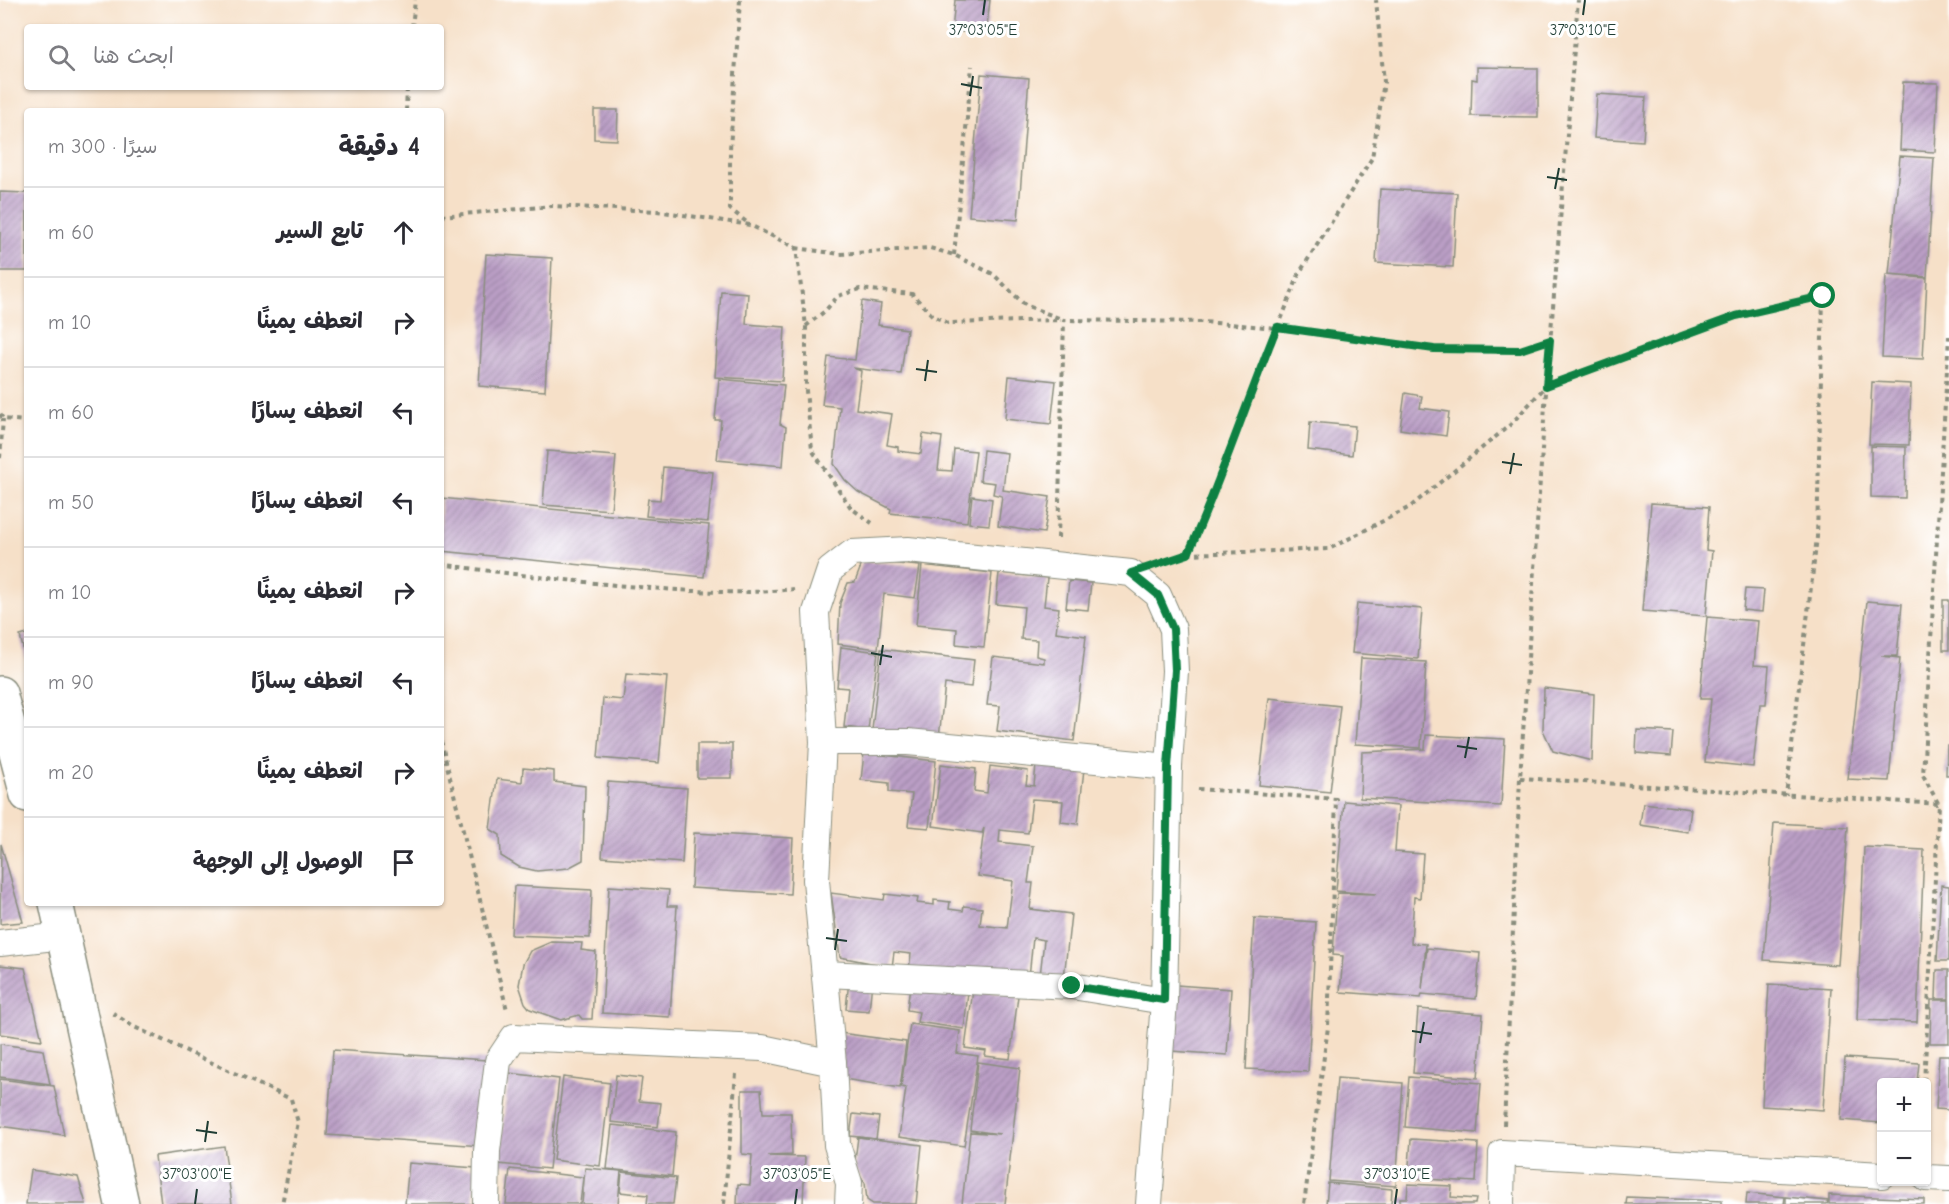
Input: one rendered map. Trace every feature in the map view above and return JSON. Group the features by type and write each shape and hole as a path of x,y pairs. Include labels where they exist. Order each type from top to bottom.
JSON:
{"street":[{"path":"848,1204 849,1183 837,1145 826,974 816,880 823,742 816,612 830,570 852,553 908,550 1131,573 1158,595 1173,629 1175,670 1168,777 1164,1000 1149,1204"},
{"path":"0,693 24,784"},
{"path":"823,742 908,742 1168,777"},
{"path":"57,906 123,1204"},
{"path":"0,943 64,936"},
{"path":"826,974 1072,986 1164,1000"},
{"path":"486,1204 487,1151 498,1061 514,1037 762,1048 833,1063"},
{"path":"1501,1204 1502,1153 1877,1175"},
{"path":"1931,1178 1949,1179"}],"path":[{"path":"412,24 414,0"},
{"path":"740,0 730,149 730,209 750,225 796,248 840,254 930,248 954,255 993,274 1025,305 1064,320"},
{"path":"1188,554 1216,492 1252,390 1300,272 1372,158 1384,82 1376,0"},
{"path":"1502,1153 1520,778 1546,386 1578,0"},
{"path":"954,255 972,66"},
{"path":"406,108 407,90"},
{"path":"444,216 552,206 657,211 750,225"},
{"path":"796,248 806,326 806,391 812,450 851,508 908,550"},
{"path":"806,326 825,311 838,296 860,289 912,294 933,316 948,323 1064,320 1204,322 1277,327 1434,349 1520,350 1550,340"},
{"path":"1131,573 1188,554 1329,549 1410,507 1510,425 1546,386 1736,316 1823,296 1817,537 1786,795"},
{"path":"1064,320 1058,540 1071,566"},
{"path":"1924,1078 1939,804 1923,775 1949,336"},
{"path":"0,458 2,417 24,421"},
{"path":"444,564 502,573 697,593 743,594 807,588 830,570"},
{"path":"444,753 514,1037"},
{"path":"1168,777 1336,800 1328,1027 1304,1204"},
{"path":"1520,778 1939,804"},
{"path":"75,987 132,1026 291,1099 298,1122 282,1204"},
{"path":"724,1204 738,1047"}],"building":[{"path":"955,0 990,0 986,34 952,31"},
{"path":"1477,67 1538,68 1538,117 1471,116 1472,79 1477,80"},
{"path":"981,74 1029,78 1018,220 969,216"},
{"path":"1903,82 1938,83 1935,152 1900,150"},
{"path":"1597,94 1646,97 1643,141 1594,138"},
{"path":"594,110 618,110 617,140 594,139"},
{"path":"1900,156 1934,158 1927,277 1889,274"},
{"path":"1380,189 1457,193 1453,267 1376,263"},
{"path":"0,192 24,193 24,271 0,271"},
{"path":"486,254 552,258 545,391 479,386"},
{"path":"1886,275 1927,278 1923,359 1882,357"},
{"path":"721,291 748,293 746,324 785,327 782,381 715,377"},
{"path":"862,301 881,304 878,325 907,329 901,374 853,368 861,371 856,409 892,414 887,445 898,447 898,451 921,454 923,434 942,437 938,470 952,471 954,449 976,451 967,522 890,513 891,509 858,492 845,480 834,464 840,407 822,405 828,357 855,360"},
{"path":"1009,376 1056,381 1051,424 1005,419"},
{"path":"719,379 784,385 780,424 786,427 783,466 717,460 721,420 715,420"},
{"path":"1872,382 1911,384 1909,445 1869,444"},
{"path":"1405,393 1422,396 1420,408 1449,412 1446,436 1400,429"},
{"path":"1310,422 1355,426 1352,455 1308,450"},
{"path":"1871,446 1906,447 1905,498 1871,497"},
{"path":"983,450 1007,453 1003,490 1050,497 1044,533 998,526 1002,496 993,494 995,483 980,481"},
{"path":"547,451 616,456 611,510 543,505"},
{"path":"663,467 713,472 708,522 646,516 648,499 660,500"},
{"path":"972,496 992,499 989,525 969,523"},
{"path":"444,498 709,525 704,577 444,551"},
{"path":"1651,503 1709,507 1706,550 1712,551 1706,616 1642,611"},
{"path":"863,561 920,566 915,598 884,594 878,649 838,644 840,603 848,583 855,582"},
{"path":"922,565 992,573 984,647 956,644 957,629 916,625"},
{"path":"999,573 1047,578 1044,606 1059,608 1056,632 1086,636 1074,741 997,731 1000,706 987,705 993,657 1044,663 1044,658 1036,656 1037,640 1021,639 1024,607 996,604"},
{"path":"1069,581 1091,583 1088,610 1066,608"},
{"path":"1745,589 1764,590 1762,612 1743,610"},
{"path":"1943,600 1949,600 1949,650 1943,650"},
{"path":"1867,601 1902,604 1897,656 1881,656 1900,658 1889,781 1848,779"},
{"path":"1357,603 1422,609 1418,659 1352,653"},
{"path":"1707,617 1758,621 1754,665 1769,666 1766,704 1760,704 1753,767 1705,762 1711,699 1700,699"},
{"path":"24,635 24,652 20,636"},
{"path":"841,647 878,652 868,730 844,727 848,688 837,687"},
{"path":"881,649 974,660 971,687 945,684 939,738 872,730"},
{"path":"1361,658 1426,662 1421,748 1355,744"},
{"path":"626,674 667,677 659,763 598,758 603,698 623,700"},
{"path":"1544,688 1594,694 1592,761 1553,751 1543,730"},
{"path":"1269,698 1340,706 1330,792 1259,785"},
{"path":"1637,730 1673,732 1671,756 1636,753"},
{"path":"1426,735 1505,739 1501,806 1360,798 1362,752 1425,749"},
{"path":"697,744 732,744 732,778 697,778"},
{"path":"1947,745 1949,745 1949,775 1946,775"},
{"path":"864,753 936,761 929,828 908,826 912,794 889,792 889,783 861,780"},
{"path":"941,764 976,769 974,791 987,793 990,766 1028,771 1026,785 1034,786 1036,765 1084,769 1078,824 1061,822 1063,801 1032,799 1028,833 1000,830 999,842 1033,846 1028,883 1033,883 1030,909 1071,914 1064,978 1040,976 1044,940 1033,938 1029,977 909,970 911,954 894,952 892,967 840,957 831,893 884,900 885,894 918,898 917,903 934,905 934,900 950,902 949,909 963,911 964,906 982,908 980,925 1007,928 1013,881 978,876 984,828 982,833 933,826"},
{"path":"523,768 554,771 554,782 585,786 583,860 568,868 537,871 519,867 501,856 500,835 490,829 497,779 522,782"},
{"path":"608,782 687,788 682,863 602,857"},
{"path":"1344,801 1398,806 1395,852 1423,854 1420,898 1414,897 1411,943 1426,944 1422,989 1427,948 1480,953 1476,999 1422,994 1421,998 1340,992 1343,956 1333,955 1337,893 1376,894 1336,891"},
{"path":"1643,803 1691,809 1688,832 1640,825"},
{"path":"1774,823 1848,827 1838,965 1764,960"},
{"path":"694,833 793,838 790,894 691,888"},
{"path":"1,844 23,922 0,924"},
{"path":"1864,847 1924,850 1917,1022 1857,1020"},
{"path":"1941,885 1949,886 1949,961 1937,961"},
{"path":"514,886 592,890 590,938 511,935"},
{"path":"609,886 669,890 667,906 677,906 670,1017 602,1013"},
{"path":"1254,918 1316,922 1308,1072 1246,1069"},
{"path":"551,942 582,943 581,950 596,952 592,1019 582,1019 579,1015 561,1020 530,1009 525,1003 519,985 523,964 530,951"},
{"path":"0,965 25,968 42,1040 0,1034"},
{"path":"1937,970 1949,970 1949,999 1936,999"},
{"path":"849,980 872,982 869,1011 846,1009"},
{"path":"1769,984 1831,988 1823,1110 1762,1106"},
{"path":"910,985 968,992 964,1029 917,1022 919,1012 907,1010"},
{"path":"1176,985 1231,989 1227,1055 1171,1051"},
{"path":"973,990 1018,996 1010,1059 985,1056 986,1051 965,1048"},
{"path":"1931,1000 1949,1000 1949,1043 1930,1043"},
{"path":"1418,1009 1483,1014 1478,1078 1413,1073"},
{"path":"910,1024 960,1031 957,1053 978,1056 964,1146 899,1137 906,1088 901,1087"},
{"path":"840,1033 906,1042 900,1088 844,1079"},
{"path":"0,1044 43,1050 50,1084 0,1077"},
{"path":"333,1050 487,1060 482,1146 327,1135"},
{"path":"1939,1055 1949,1055 1949,1110 1936,1109"},
{"path":"1845,1058 1919,1063 1917,1078 1877,1078 1877,1123 1841,1120"},
{"path":"978,1062 1020,1068 1005,1204 962,1204 970,1132 1000,1134 970,1130"},
{"path":"509,1073 559,1079 549,1169 498,1164"},
{"path":"616,1075 642,1078 639,1101 661,1103 658,1127 611,1122"},
{"path":"563,1077 610,1083 600,1166 553,1160"},
{"path":"1409,1077 1481,1083 1477,1133 1405,1127"},
{"path":"1337,1078 1403,1083 1396,1186 1329,1181"},
{"path":"0,1079 54,1086 64,1135 0,1126"},
{"path":"742,1090 761,1090 763,1113 791,1113 792,1155 768,1156 805,1157 803,1204 737,1204 738,1184 750,1185 752,1155 742,1154"},
{"path":"853,1114 879,1117 876,1139 850,1136"},
{"path":"612,1125 676,1132 672,1176 607,1169"},
{"path":"858,1137 922,1145 916,1204 873,1204 867,1200 865,1183 854,1168"},
{"path":"1411,1139 1478,1143 1476,1182 1408,1178"},
{"path":"224,1146 232,1204 161,1204 155,1156"},
{"path":"409,1163 476,1168 473,1204 405,1204"},
{"path":"585,1168 621,1171 618,1204 582,1204"},
{"path":"510,1169 583,1177 580,1204 506,1204"},
{"path":"31,1170 78,1177 86,1204 26,1204"},
{"path":"622,1172 676,1178 673,1204 647,1204 648,1195 620,1192"},
{"path":"1328,1183 1392,1189 1391,1204 1326,1204"},
{"path":"1408,1184 1452,1186 1451,1197 1476,1199 1475,1204 1400,1204 1400,1198 1407,1198"},
{"path":"1747,1193 1785,1197 1784,1204 1746,1204"},
{"path":"1829,1195 1924,1199 1924,1204 1829,1204"},
{"path":"1627,1197 1722,1201 1722,1204 1626,1204"},
{"path":"1786,1197 1828,1201 1827,1204 1786,1204"}],"route":[{"path":"1072,986 1164,1000 1168,767 1175,670 1173,629 1158,595 1131,573 1188,554 1216,492 1277,327 1434,349 1520,350 1550,340 1546,386 1618,362 1736,316 1823,296"}]}
